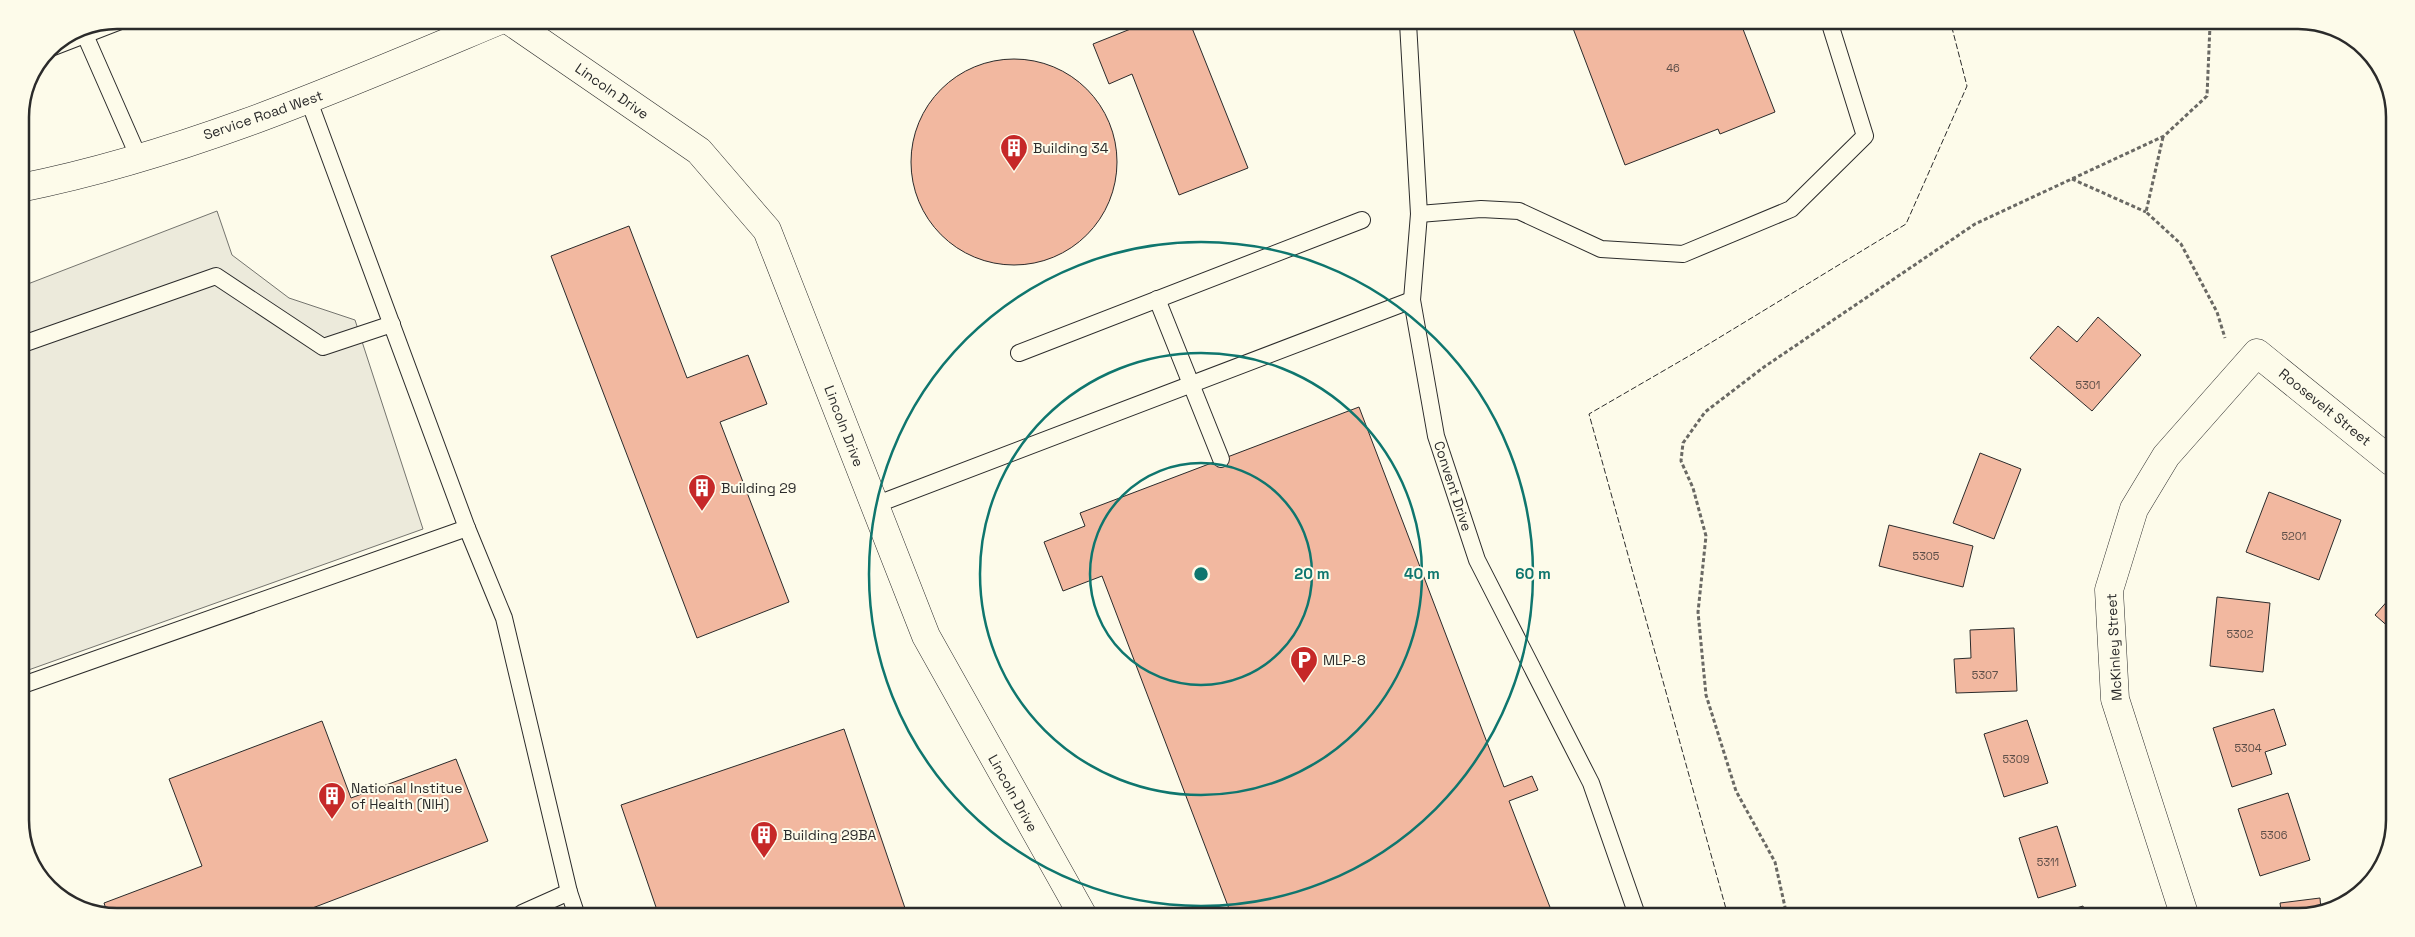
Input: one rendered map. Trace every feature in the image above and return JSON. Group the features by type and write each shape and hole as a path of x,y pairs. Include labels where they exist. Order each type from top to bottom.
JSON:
{"street":[{"name":"Service Road West","path":"29,186 68,179 139,158 309,101 479,29"},
{"name":"Lincoln Drive","path":"522,29 699,151 766,230 926,636 1079,908"},
{"name":"McKinley Street","path":"2182,908 2115,699 2109,590 2134,509 2166,456 2257,353"},
{"name":"Roosevelt Street","path":"2257,353 2386,457"}],"lane":[{"name":"Convent Drive","path":"1408,29 1419,214 1412,300 1436,436 1477,560 1590,783 1635,908"},
{"path":"1419,214 1481,209 1519,210 1601,249 1683,254 1791,209 1865,136 1832,29"},
{"path":"81,36 84,35 139,158"},
{"path":"309,101 467,528 504,618 574,908"},
{"path":"1019,353 1362,220"},
{"path":"29,342 216,276 323,348 392,324"},
{"path":"1157,299 1221,459"},
{"path":"875,505 1412,300"},
{"path":"29,683 467,528"},
{"path":"533,908 569,892"}],"path":[{"path":"1785,908 1775,862 1736,791 1706,695 1698,612 1706,536 1693,488 1681,461 1684,444 1705,412 1764,367 1975,224 2164,136 2207,96 2210,29"},
{"path":"2146,212 2164,136"},
{"path":"2072,179 2146,212 2181,244 2217,312 2236,376"}],"shaded area":[{"path":"217,211 232,255 289,298 355,320 423,529 29,670 29,284"}],"building":[{"path":"1130,29 1192,29 1248,168 1179,195 1132,74 1109,84 1093,44"},
{"path":"1573,29 1743,29 1775,112 1720,134 1718,129 1625,165"},
{"name":"Building 34","path":"1004,59 1024,59 1044,63 1063,71 1080,82 1094,96 1105,113 1113,132 1117,162 1113,192 1105,211 1094,228 1080,242 1063,253 1044,261 1024,265 1004,265 984,261 965,253 948,242 934,228 923,211 915,192 911,172 911,152 915,132 923,113 934,96 948,82 965,71 984,63"},
{"name":"Building 29","path":"629,226 687,378 748,355 767,404 720,422 789,602 697,638 551,256"},
{"path":"2098,317 2141,355 2092,411 2030,358 2058,326 2077,342"},
{"name":"MLP-8","path":"1359,407 1504,787 1532,776 1538,790 1509,801 1550,908 1229,908 1102,576 1063,591 1044,542 1085,526 1080,513"},
{"path":"1980,453 2021,469 1994,539 1953,523"},
{"path":"2269,492 2341,520 2319,580 2246,552"},
{"path":"1889,525 1973,546 1963,587 1879,566"},
{"path":"2217,597 2270,603 2263,672 2210,666"},
{"path":"2386,603 2386,625 2375,615"},
{"path":"2014,628 2017,691 1956,693 1954,659 1971,658 1970,630"},
{"path":"2274,709 2286,745 2265,752 2272,774 2232,787 2213,728"},
{"path":"2027,720 2048,783 2004,797 1984,734"},
{"name":"National Institue of Health (NIH)","path":"322,721 351,798 456,759 488,841 312,908 105,907 104,903 202,866 169,779"},
{"name":"Building 29BA","path":"844,729 905,908 656,908 621,805"},
{"path":"2288,793 2310,860 2260,876 2238,809"},
{"path":"2057,826 2076,886 2038,898 2019,838"},
{"path":"2320,898 2321,905 2281,908 2280,903"}],"fence":[{"path":"1726,908 1589,414 1689,356 1906,224 1967,86 1952,29"}],"place":[{"name":"Building 34","path":"1014,172"},
{"name":"Building 29","path":"702,512"},
{"name":"MLP-8","path":"1304,684"},
{"name":"National Institue of Health (NIH)","path":"332,820"},
{"name":"Building 29BA","path":"764,859"}]}
